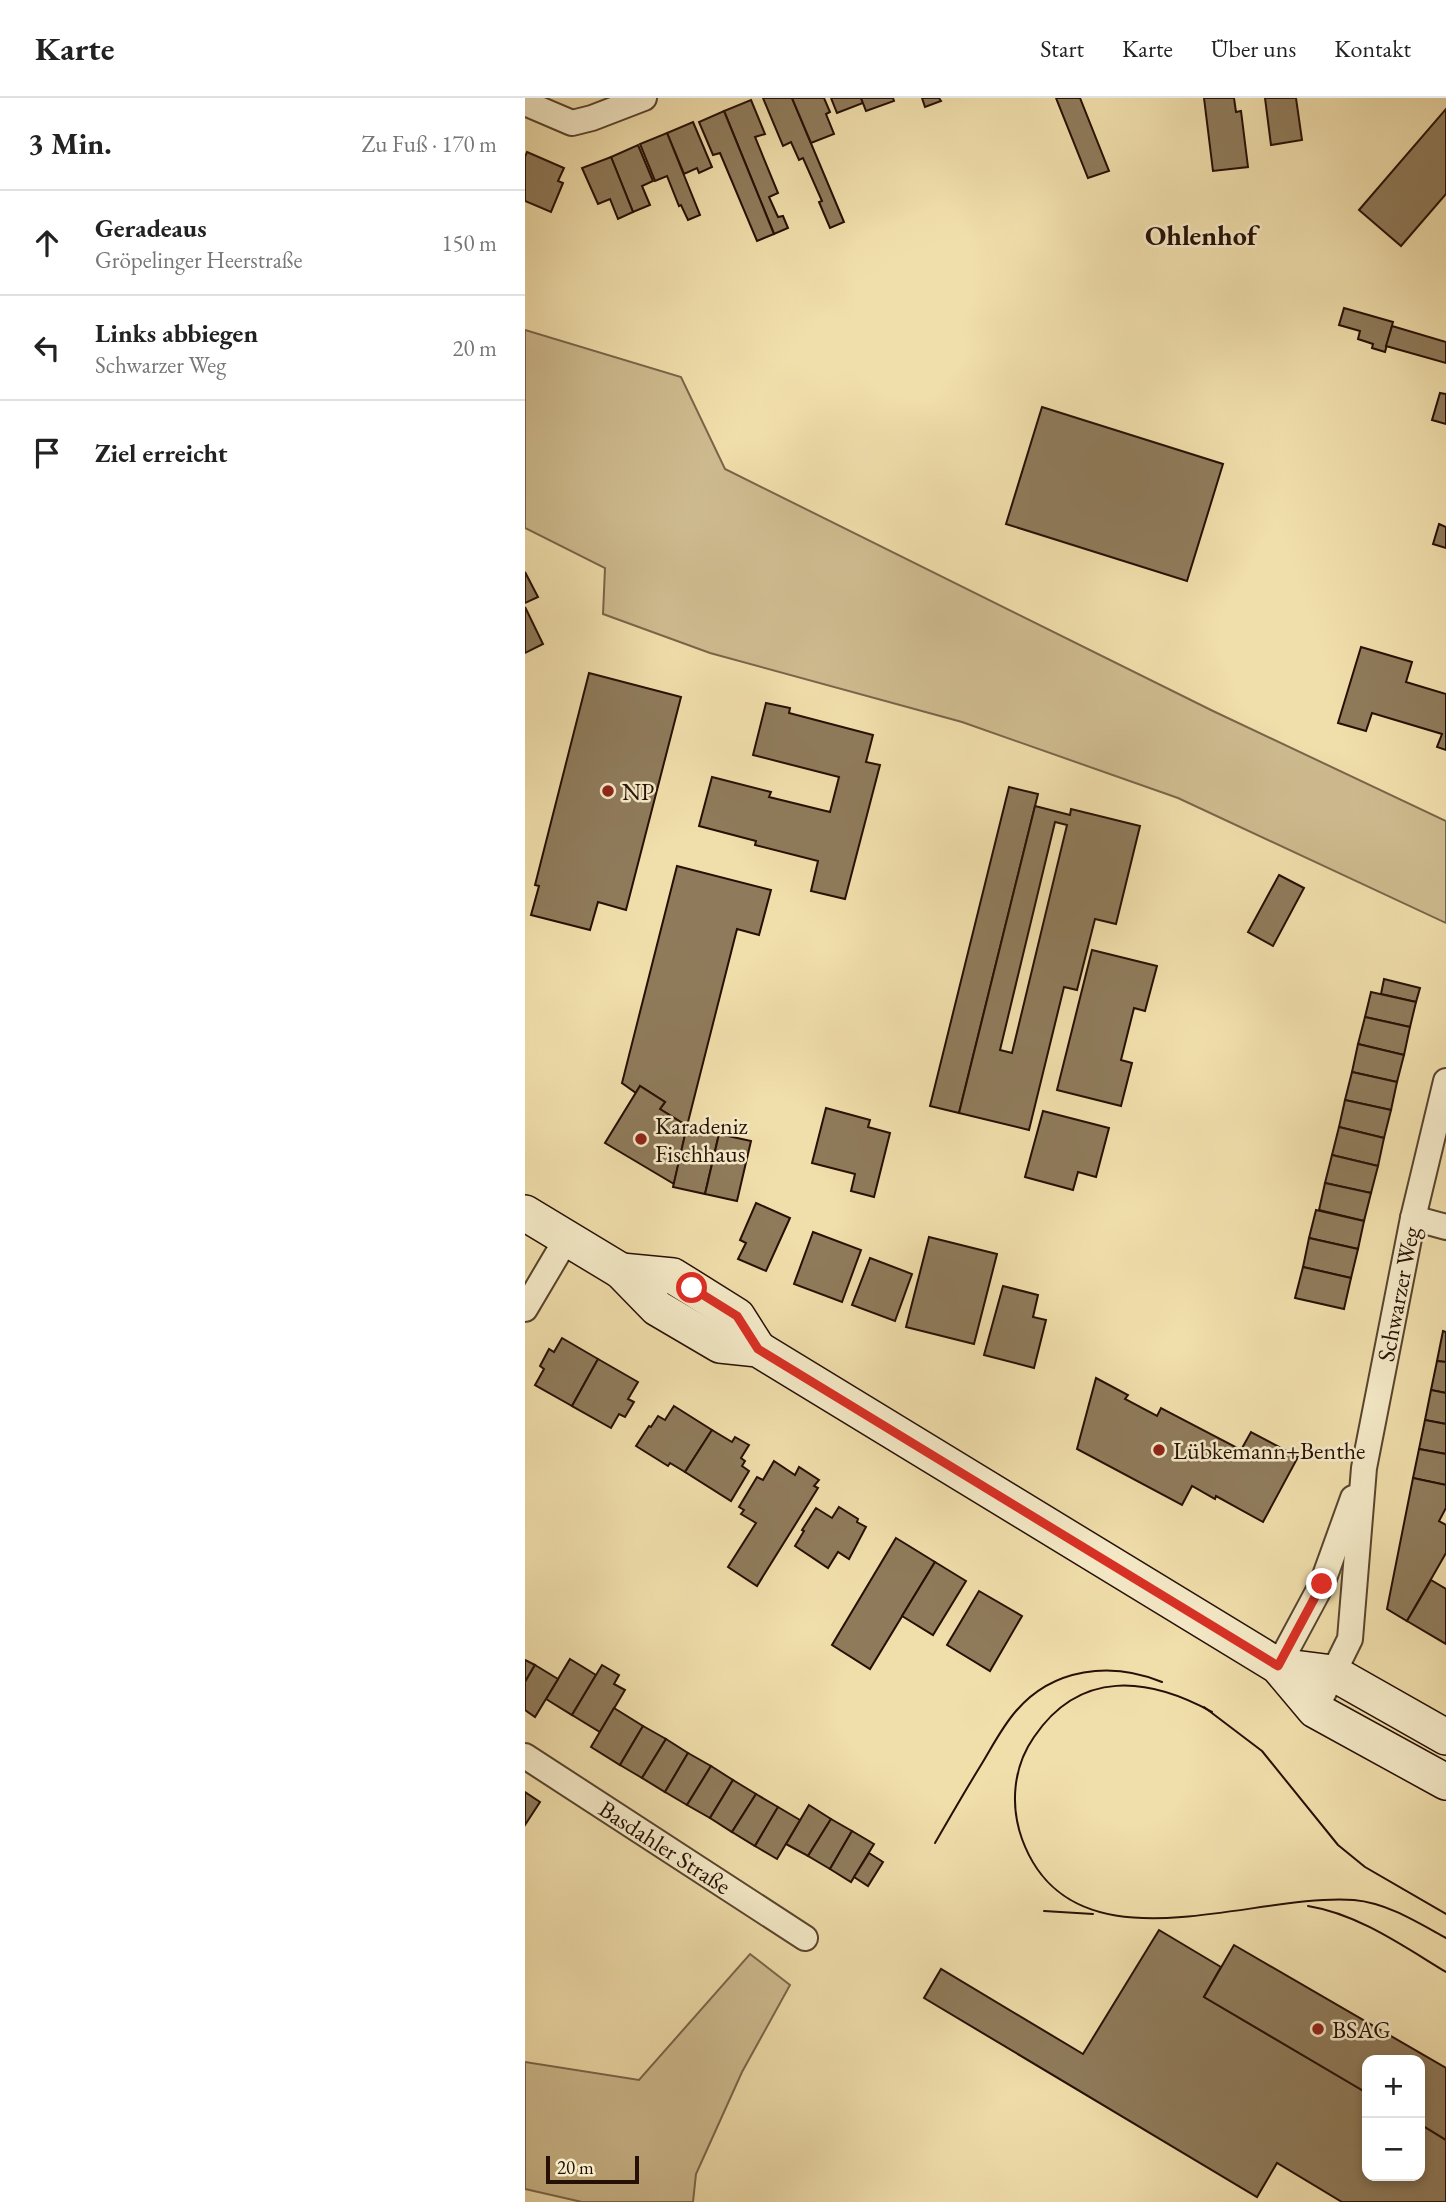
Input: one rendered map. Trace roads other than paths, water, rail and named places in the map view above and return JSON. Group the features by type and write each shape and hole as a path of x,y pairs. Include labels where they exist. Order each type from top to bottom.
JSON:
{"main road":[{"path":"525,1213 621,1271 673,1276 737,1316 758,1349 1278,1666 1314,1710 1446,1782"},
{"path":"1278,1666 1333,1673 1446,1737"}],"street":[{"path":"525,103 572,123 644,98"},
{"name":"Schwarzer Weg","path":"1314,1710 1350,1639 1364,1468 1412,1218 1446,1081"},
{"path":"1412,1218 1446,1227"},
{"path":"525,1309 567,1238"},
{"name":"Schwarzer Weg","path":"1278,1666 1322,1584 1364,1468"},
{"name":"Basdahler Straße","path":"525,1756 805,1938"}],"tram line":[{"path":"935,1843 1002,1730 1016,1711 1047,1685 1084,1672 1103,1671 1143,1675 1162,1682"},
{"path":"1212,1712 1164,1692 1116,1686 1094,1690 1072,1699 1052,1715 1027,1749 1018,1773 1015,1800 1022,1839 1046,1881 1080,1905 1122,1916 1168,1918 1312,1901 1354,1900 1390,1909 1446,1938"},
{"path":"1204,1707 1262,1751 1338,1845 1365,1867 1446,1914"},
{"path":"1308,1906 1327,1910 1362,1924 1446,1972"},
{"path":"1044,1911 1093,1914"}],"place":[{"name":"NP","path":"608,791"},
{"name":"Karadeniz Fischhaus","path":"641,1139"},
{"name":"Lübkemann+Benthe","path":"1159,1450"},
{"name":"BSAG","path":"1318,2029"}],"district":[{"name":"Ohlenhof","path":"1201,235"}]}
